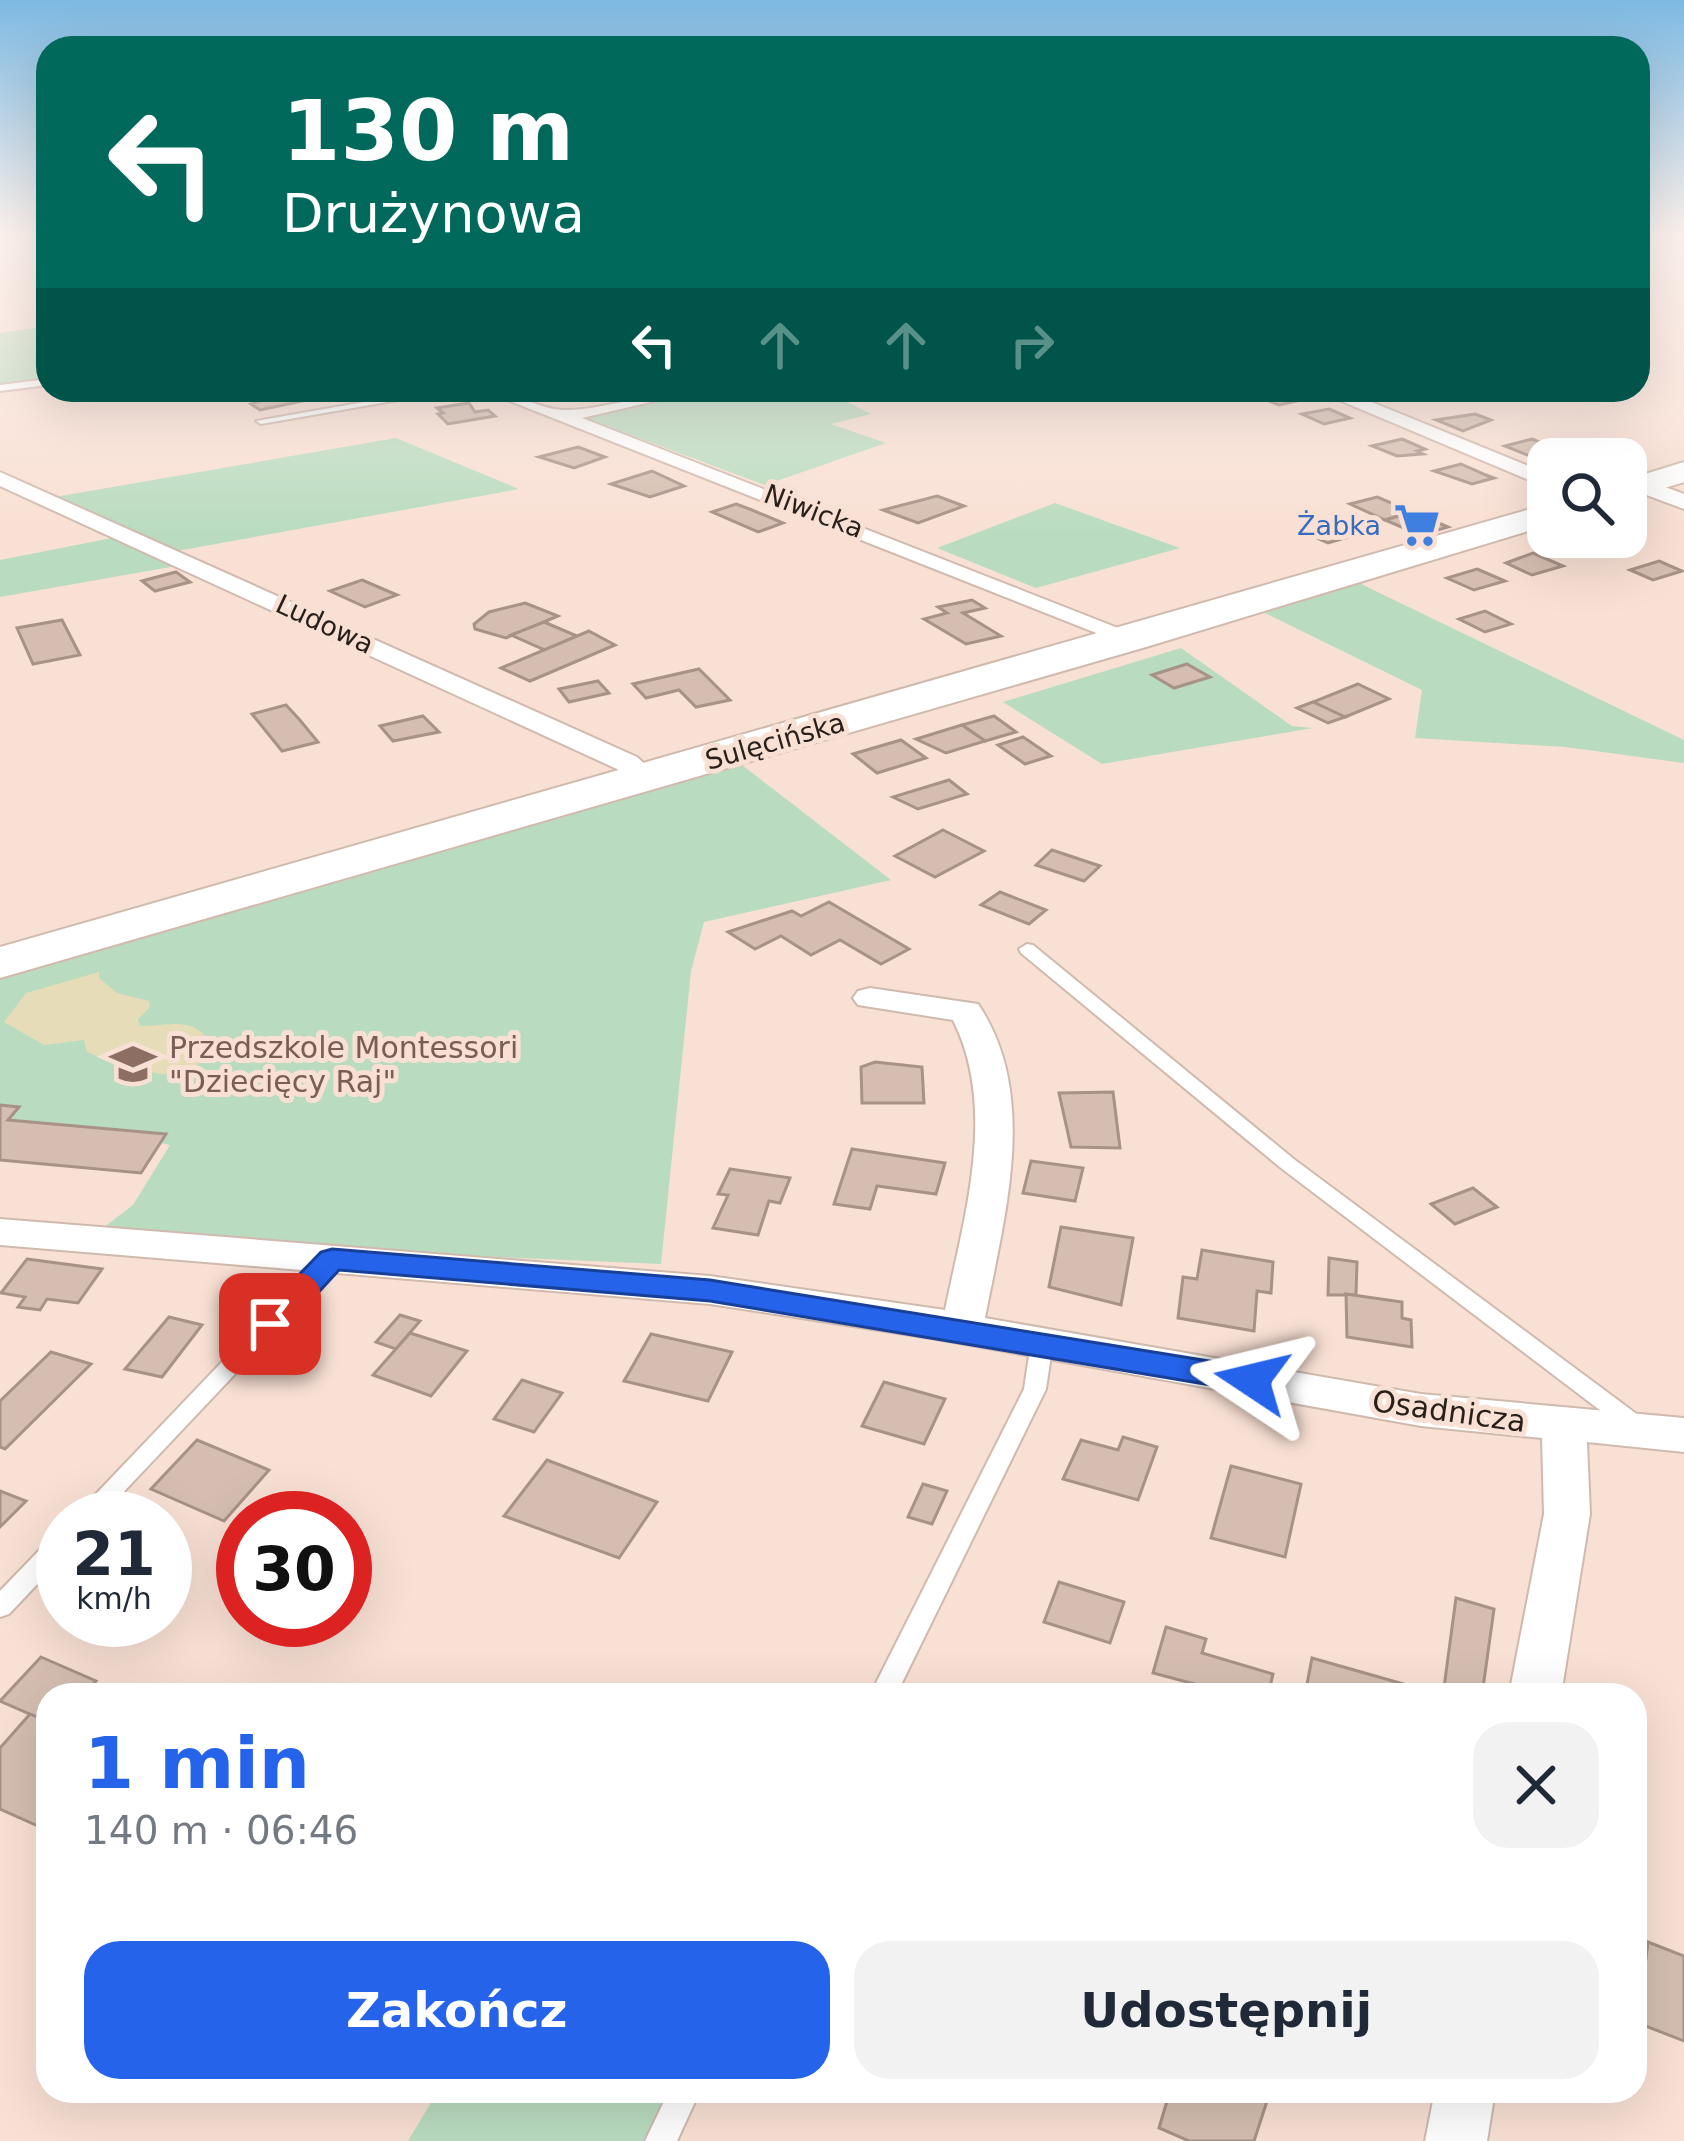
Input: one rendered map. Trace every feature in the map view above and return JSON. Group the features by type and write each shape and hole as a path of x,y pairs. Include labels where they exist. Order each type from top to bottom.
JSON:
{"street":[{"name":"Niwicka","path":"524,402 1133,639"},
{"path":"562,416 632,402"},
{"path":"1354,402 1527,473"},
{"path":"1647,484 1684,472"},
{"name":"Ludowa","path":"0,478 627,763 646,778"},
{"path":"1647,492 1684,502"},
{"name":"Sulęcińska","path":"0,963 1133,639 1527,520"},
{"path":"870,998 967,1011 990,1058 993,1170 962,1329"},
{"name":"Osadnicza","path":"0,1232 710,1291 1042,1342 1421,1410 1664,1433"},
{"path":"1537,1683 1567,1514 1564,1426"},
{"path":"1456,2141 1463,2103"}],"lane":[{"path":"0,388 36,384"},
{"path":"261,421 377,402"},
{"path":"1027,949 1288,1164 1664,1433"},
{"path":"111,1491 332,1259"},
{"path":"889,1683 1035,1388 1042,1342"},
{"path":"0,1607 36,1569"},
{"path":"661,2141 680,2103"}],"green space":[{"path":"0,333 36,333 36,386 0,391"},
{"path":"649,402 848,402 871,414 831,424 886,443 765,485 580,416"},
{"path":"396,438 519,489 177,551 182,565 0,597 0,560 122,536 43,499"},
{"path":"1055,503 1180,548 1036,588 937,548"},
{"path":"1359,583 1684,740 1684,763 1565,747 1415,738 1422,690 1265,613"},
{"path":"1181,648 1292,726 1313,728 1102,764 1003,702"},
{"path":"742,765 891,880 704,922 691,971 661,1264 379,1252 103,1228 133,1205 170,1145 161,1143 166,1134 8,1120 18,1107 0,1105 0,980"},
{"path":"431,2103 663,2103 645,2141 408,2141"}],"sand":[{"path":"99,972 99,978 117,993 149,1001 150,1007 138,1019 140,1026 180,1024 197,1029 212,1044 205,1056 186,1071 162,1074 127,1057 106,1060 87,1052 84,1040 44,1045 4,1022 26,993"}],"building":[{"path":"257,402 298,402 260,410 251,404"},
{"path":"469,403 475,412 488,410 495,416 448,424 438,414 443,413 437,408"},
{"path":"1329,409 1350,418 1324,424 1302,414"},
{"path":"1475,414 1491,420 1463,431 1436,420"},
{"path":"1402,439 1425,449 1417,451 1423,454 1397,456 1372,446"},
{"path":"1527,440 1527,455 1505,446"},
{"path":"578,447 605,457 574,468 539,457"},
{"path":"1461,464 1494,478 1472,484 1434,471"},
{"path":"652,471 684,486 650,497 611,484"},
{"path":"937,496 964,506 918,523 883,510"},
{"path":"1377,497 1413,512 1385,520 1350,504"},
{"path":"736,504 783,523 758,532 712,512"},
{"path":"1413,512 1448,527 1420,535 1385,520"},
{"path":"1342,524 1357,530 1350,533 1356,535 1328,543 1308,534"},
{"path":"1527,555 1563,566 1532,575 1506,563"},
{"path":"1659,561 1682,571 1653,580 1630,570"},
{"path":"1477,569 1505,581 1474,590 1447,578"},
{"path":"176,572 190,582 155,591 142,581"},
{"path":"362,580 397,595 365,607 330,591"},
{"path":"972,600 985,608 963,613 1001,636 966,644 924,619 947,613 938,607"},
{"path":"525,603 558,616 506,638 475,629 474,624 489,612"},
{"path":"1485,611 1511,624 1485,632 1459,619"},
{"path":"62,620 80,655 33,664 17,628"},
{"path":"544,622 577,636 545,650 511,635"},
{"path":"589,631 615,645 530,681 501,668"},
{"path":"1187,664 1210,677 1174,688 1152,675"},
{"path":"699,669 730,700 696,707 679,690 646,698 633,684"},
{"path":"598,681 609,693 569,702 559,689"},
{"path":"1358,684 1389,699 1345,717 1313,702"},
{"path":"1313,702 1345,717 1328,723 1297,708"},
{"path":"286,705 318,742 282,751 252,714"},
{"path":"423,716 439,732 393,741 380,726"},
{"path":"994,716 1016,732 985,741 962,725"},
{"path":"962,725 985,741 946,753 916,739"},
{"path":"1023,737 1051,756 1025,764 998,745"},
{"path":"901,740 926,758 877,773 853,754"},
{"path":"949,780 967,794 918,809 893,797"},
{"path":"943,830 984,851 935,877 895,856"},
{"path":"1052,850 1100,866 1084,881 1036,865"},
{"path":"1000,892 1046,910 1029,924 981,905"},
{"path":"829,902 909,949 881,964 840,940 811,955 781,936 755,949 728,932 792,911 801,916"},
{"path":"875,1062 922,1067 924,1103 862,1103 861,1067"},
{"path":"1113,1092 1120,1148 1071,1147 1059,1093"},
{"path":"0,1105 19,1107 8,1120 166,1134 141,1173 0,1160"},
{"path":"852,1149 945,1163 936,1194 877,1186 870,1209 834,1204"},
{"path":"1031,1161 1083,1168 1075,1201 1023,1193"},
{"path":"730,1169 790,1178 780,1203 769,1201 758,1235 713,1228 728,1195 718,1194"},
{"path":"1473,1188 1497,1207 1455,1224 1431,1204"},
{"path":"1061,1227 1133,1238 1121,1305 1049,1287"},
{"path":"1202,1250 1273,1262 1271,1293 1257,1291 1254,1331 1178,1318 1183,1277 1197,1279"},
{"path":"1329,1258 1357,1262 1356,1295 1328,1295"},
{"path":"27,1259 102,1269 78,1303 47,1299 40,1310 18,1307 25,1297 1,1293"},
{"path":"1346,1294 1402,1302 1402,1318 1411,1320 1412,1347 1347,1337"},
{"path":"400,1315 420,1321 396,1349 376,1342"},
{"path":"169,1317 202,1325 162,1377 125,1369"},
{"path":"410,1333 467,1351 431,1396 373,1375"},
{"path":"651,1334 732,1352 708,1401 624,1381"},
{"path":"51,1352 91,1364 5,1449 0,1447 0,1401"},
{"path":"522,1380 562,1393 534,1432 494,1419"},
{"path":"884,1382 945,1399 924,1444 862,1426"},
{"path":"1123,1437 1157,1447 1138,1500 1063,1479 1081,1440 1118,1450"},
{"path":"197,1440 269,1470 250,1491 216,1491 216,1517 192,1507 192,1491 151,1489"},
{"path":"547,1460 657,1502 619,1558 504,1516"},
{"path":"1231,1466 1301,1484 1285,1557 1211,1538"},
{"path":"923,1484 947,1491 932,1524 908,1517"},
{"path":"0,1491 26,1501 0,1527"},
{"path":"1059,1582 1124,1602 1110,1643 1044,1622"},
{"path":"1456,1598 1494,1609 1484,1683 1445,1683"},
{"path":"1166,1627 1206,1639 1202,1653 1273,1674 1271,1683 1191,1683 1153,1673"},
{"path":"41,1657 96,1681 36,1683 36,1717 0,1701"},
{"path":"1312,1658 1400,1683 1307,1683"},
{"path":"30,1714 36,1717 36,1825 0,1809 0,1748"},
{"path":"1648,1942 1684,1956 1684,2041 1647,2027"},
{"path":"1166,2103 1266,2103 1254,2141 1189,2141 1159,2128"}],"place":[{"name":"Żabka","path":"1417,525"},
{"name":"Przedszkole Montessori \"Dziecięcy Raj\"","path":"133,1064"}],"route":[{"path":"270,1324 332,1259 710,1291 938,1324 1252,1380"}]}
